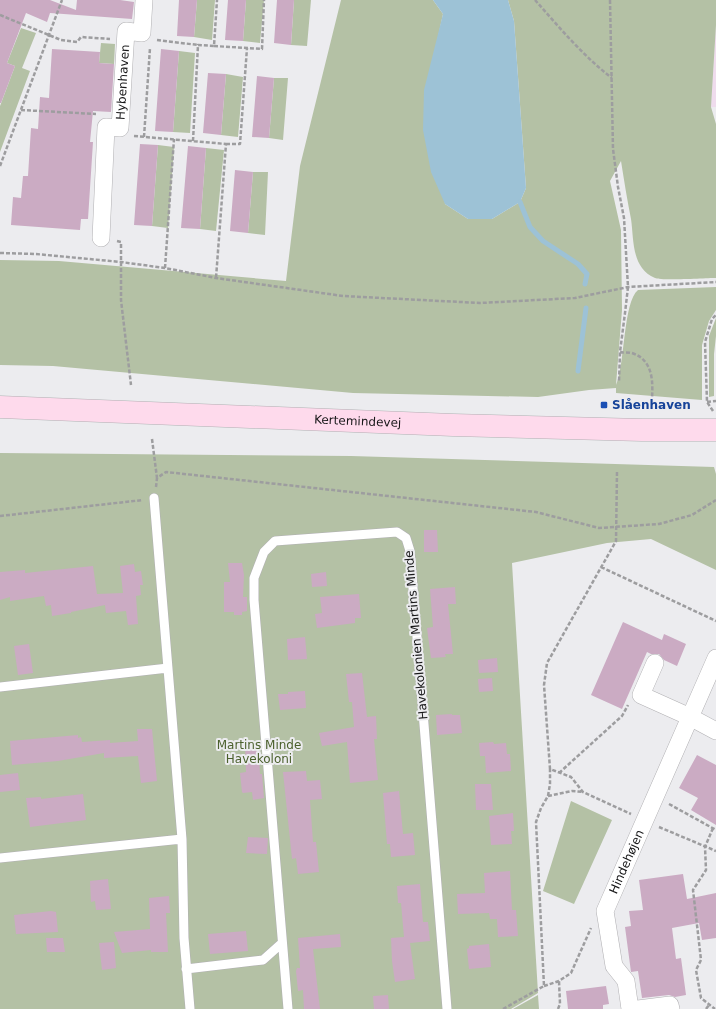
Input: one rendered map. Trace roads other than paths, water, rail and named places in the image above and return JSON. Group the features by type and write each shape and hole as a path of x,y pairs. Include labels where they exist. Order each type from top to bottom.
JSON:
{"main road":[{"name":"Kertemindevej","path":"0,407 453,425 642,430 716,430"}],"street":[{"name":"Hybenhaven","path":"101,238 113,127 126,32 146,35 144,0"},
{"name":"Hindehøjen","path":"630,1009 626,981 614,966 606,911 644,820 716,658"},
{"path":"655,663 641,695 690,717 716,731"},
{"path":"638,1009 670,1005 671,1009"}],"lane":[{"path":"154,498 182,839 187,1009"},
{"name":"Havekolonien Martins Minde","path":"288,1009 254,608 254,578 264,552 275,542 397,532 406,538 410,551 447,1009"},
{"path":"0,687 168,668"},
{"path":"0,858 182,839"},
{"path":"186,969 263,960 282,943"}],"water":[{"path":"433,0 508,0 514,21 526,188 520,202 492,219 468,219 445,204 431,172 423,130 424,90 443,14"}],"waterway":[{"path":"520,202 530,227 543,241 578,264 587,274 585,284"},
{"path":"578,371 586,308"}],"place":[{"name":"Slåenhaven","path":"604,405"}],"park label":[{"name":"Martins Minde Havekoloni","path":"259,752"}]}
